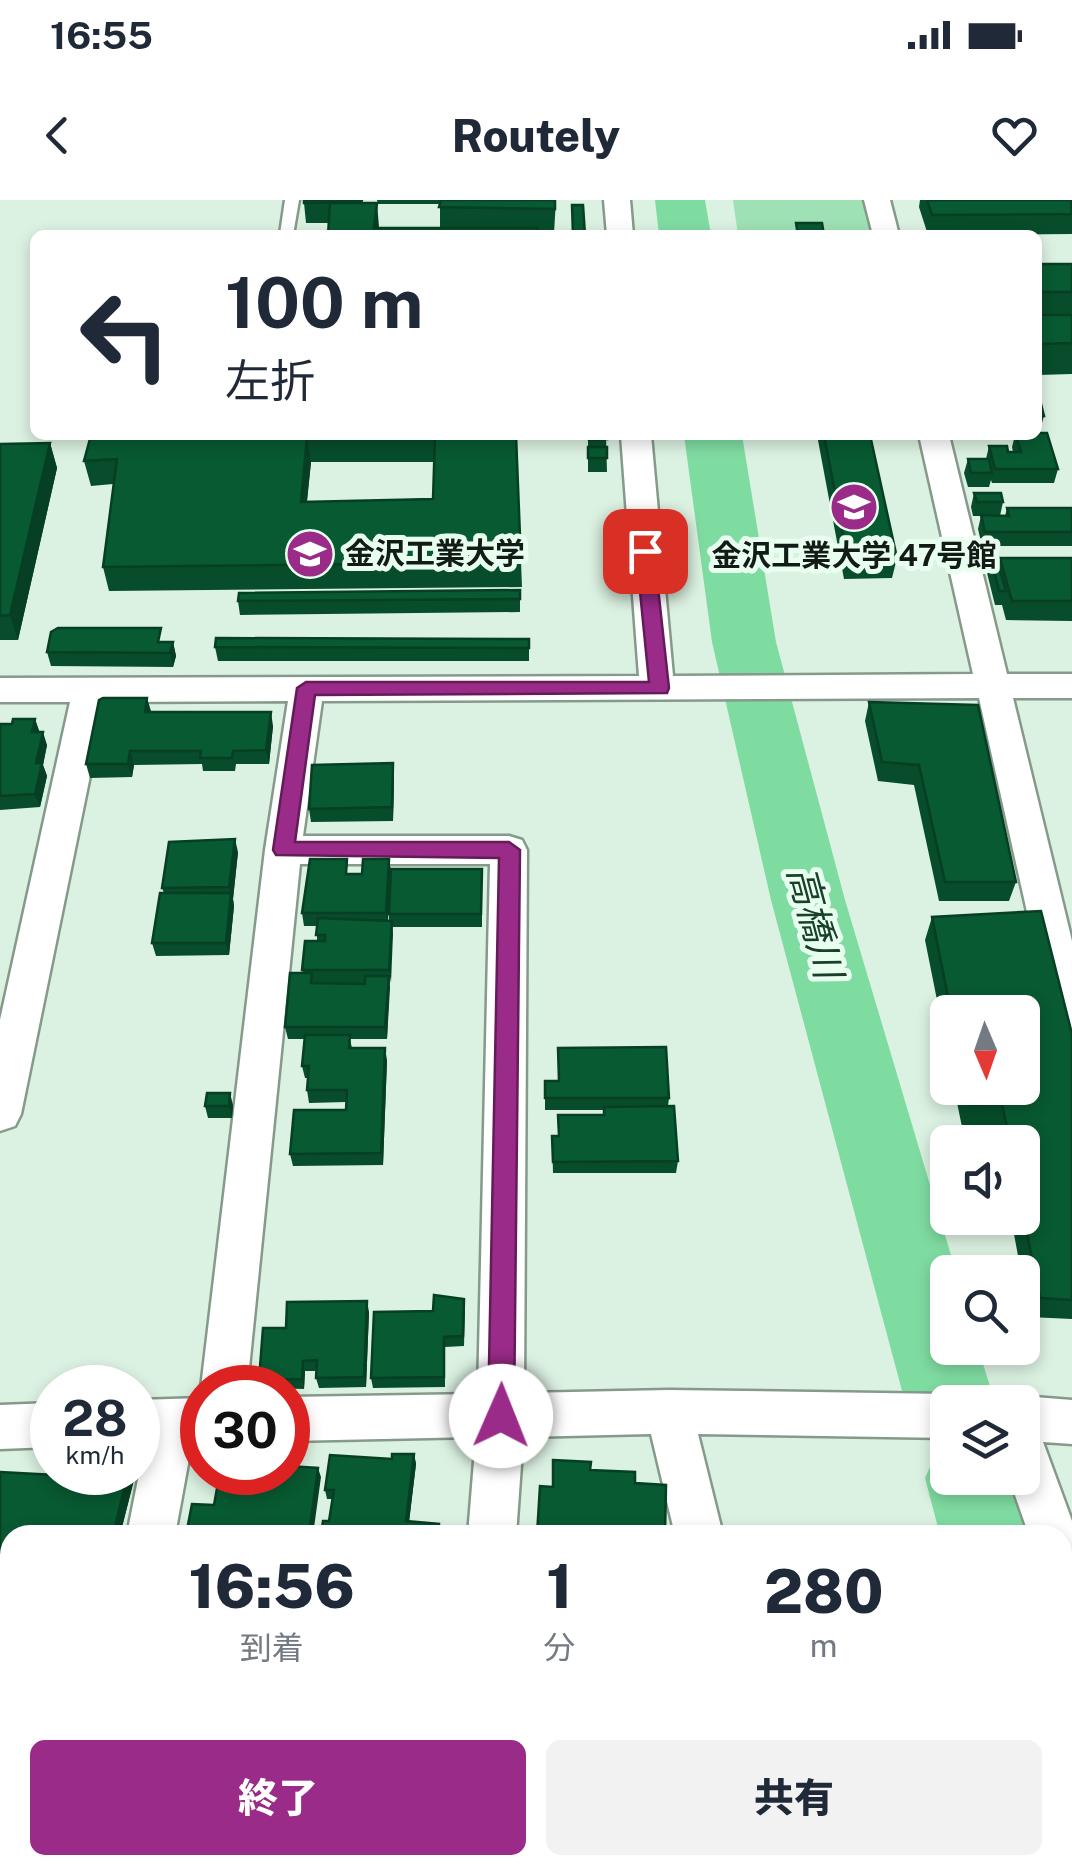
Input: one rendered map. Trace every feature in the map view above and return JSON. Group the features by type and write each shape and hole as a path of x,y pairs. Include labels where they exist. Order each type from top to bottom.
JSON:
{"street":[{"path":"617,200 620,230"},
{"path":"877,200 885,230"},
{"path":"636,440 654,667 660,688"},
{"path":"935,440 1072,1024"},
{"path":"0,690 1072,686"},
{"path":"227,1365 306,688"},
{"path":"0,1114 90,689"},
{"path":"284,850 509,850 501,1416 493,1525"},
{"path":"669,1412 697,1525"},
{"path":"310,1419 669,1412 930,1416"},
{"path":"1040,1419 1072,1422"},
{"path":"153,1525 171,1421"},
{"path":"0,1427 30,1426"},
{"path":"1039,1495 1050,1525"}],"lane":[{"path":"288,230 292,200"}],"green space":[{"path":"733,200 877,200 885,230 737,230"}],"building":[{"path":"304,200 362,200 304,203"},
{"path":"441,200 555,200 555,209 439,207"},
{"path":"927,200 1071,200 1072,214 932,215"},
{"path":"330,203 377,203 374,228 537,228 537,230 328,230"},
{"path":"572,205 583,205 585,230 573,230"},
{"path":"796,223 822,223 823,230 797,230"},
{"path":"1042,264 1072,264 1072,292 1042,292"},
{"path":"1042,315 1072,315 1072,343 1042,344"},
{"path":"1042,433 1047,433 1058,469 995,469 989,446 1007,446 1008,452 1021,452 1017,440 1042,440"},
{"path":"90,440 307,440 301,502 433,499 435,440 516,440 521,562 103,567 117,459 84,461"},
{"name":"金沢工業大学 47号館","path":"825,440 871,440 897,558 848,560"},
{"path":"50,443 10,615 0,616 0,444"},
{"path":"588,447 607,447 607,458 588,458"},
{"path":"968,459 989,459 992,473 971,473"},
{"path":"974,493 1001,493 1003,502 977,502"},
{"path":"1007,508 1072,508 1072,532 985,532 981,515 1009,516"},
{"path":"1000,558 1072,558 1072,601 1012,601"},
{"path":"991,559 999,559 1006,591 999,591"},
{"path":"520,590 520,599 238,601 239,593"},
{"path":"58,628 161,628 158,642 173,642 170,653 47,652 51,632"},
{"path":"216,638 529,639 529,648 215,647"},
{"path":"147,698 145,712 271,712 266,750 233,751 232,758 200,758 201,751 130,751 128,764 86,764 99,700"},
{"path":"869,702 978,705 1016,882 945,882 919,765 882,762"},
{"path":"13,719 35,719 32,732 43,732 35,794 0,796 0,724 12,724"},
{"path":"393,763 392,807 309,809 312,765"},
{"path":"235,839 229,887 162,888 169,842"},
{"path":"310,859 347,859 346,874 362,874 363,859 389,859 386,913 302,913"},
{"path":"391,869 482,869 481,914 389,914"},
{"path":"160,893 231,893 226,943 152,943"},
{"path":"1041,911 1072,1034 1072,1300 1040,1298 1040,1255 1031,1255 1027,1235 1040,1235 1040,1125 1006,1125 1002,1105 1040,1105 1040,995 948,995 932,917"},
{"path":"318,918 392,921 389,970 302,970 305,941 325,941 325,935 316,935"},
{"path":"290,973 312,973 311,983 365,984 365,976 389,976 385,1027 285,1027"},
{"path":"305,1035 350,1035 349,1048 385,1048 381,1153 290,1154 294,1110 346,1110 347,1090 307,1090 309,1066 302,1066"},
{"path":"666,1047 669,1098 545,1098 545,1081 559,1081 558,1048"},
{"path":"207,1093 230,1093 229,1106 205,1106"},
{"path":"674,1106 678,1161 553,1162 552,1136 559,1136 558,1115 604,1115 604,1107"},
{"path":"434,1295 464,1299 463,1336 444,1337 444,1377 371,1378 374,1312 433,1311"},
{"path":"367,1301 364,1377 316,1378 317,1360 303,1361 303,1365 260,1365 263,1328 286,1328 287,1302"},
{"path":"392,1454 414,1454 406,1521 439,1525 322,1525 323,1521 329,1521 334,1490 325,1490 330,1455 392,1459"},
{"path":"553,1460 591,1462 590,1470 635,1472 635,1483 666,1485 665,1525 538,1525 540,1486 553,1487"},
{"path":"310,1467 318,1468 310,1525 188,1525 192,1504 214,1505 216,1495 310,1495"},
{"path":"0,1472 30,1474 30,1495 123,1495 115,1525 0,1525"}],"waterway":[{"name":"高橋川","path":"680,200 684,230"},
{"name":"高橋川","path":"714,440 744,642 808,900 945,1385"},
{"name":"高橋川","path":"976,1495 984,1525"}],"place":[{"name":"金沢工業大学 47号館","path":"854,507"},
{"name":"金沢工業大学","path":"310,554"}],"route":[{"path":"501,1416 509,850 284,850 306,688 660,688 654,667 645,551"}]}
